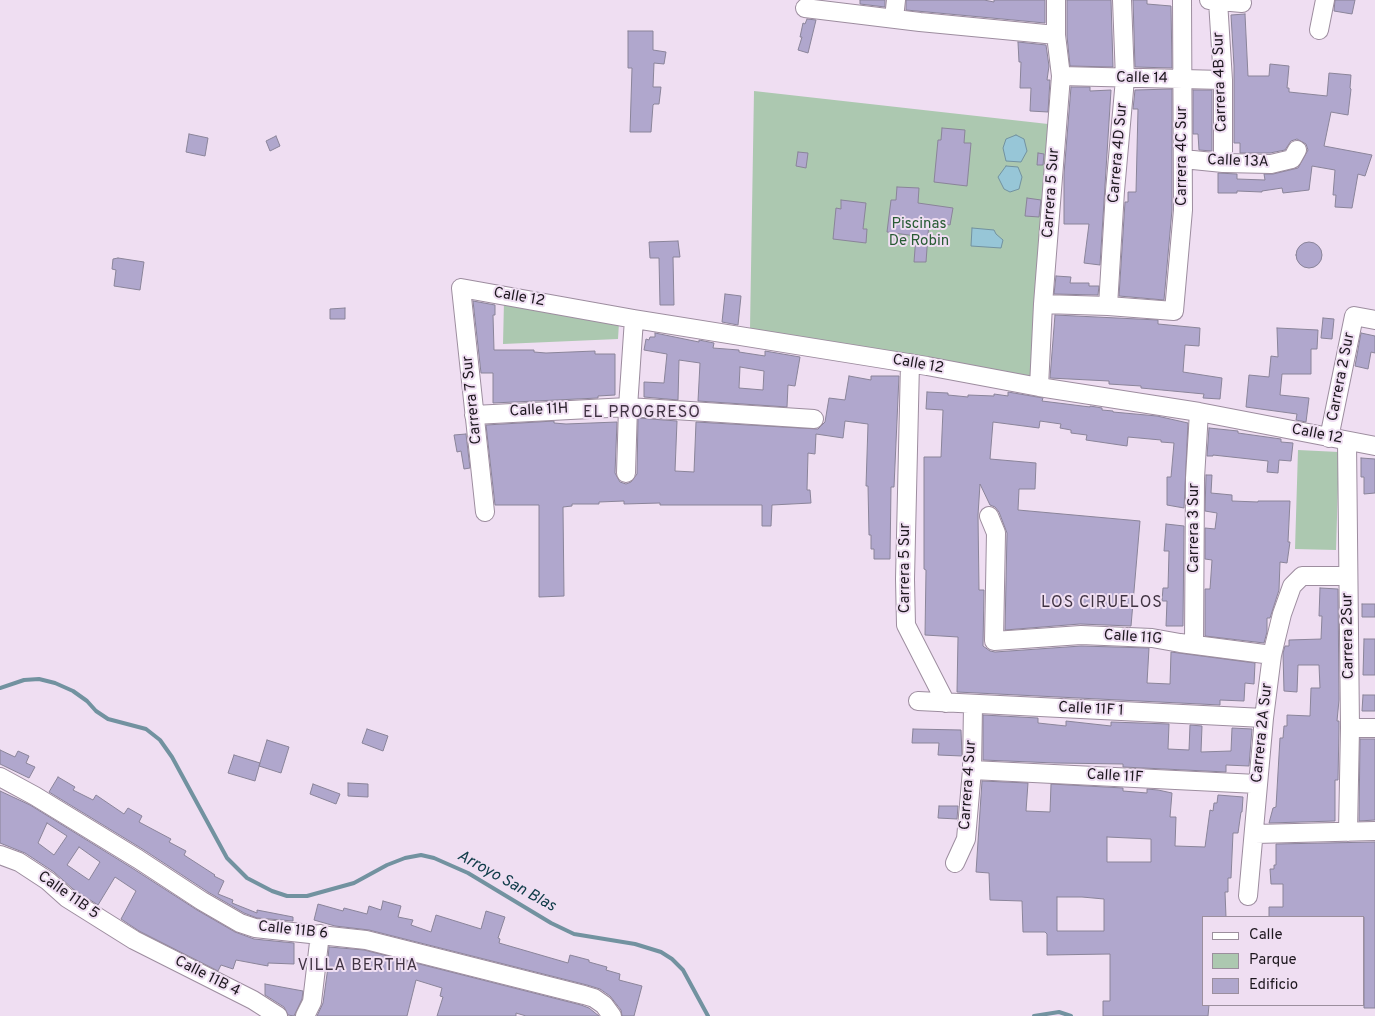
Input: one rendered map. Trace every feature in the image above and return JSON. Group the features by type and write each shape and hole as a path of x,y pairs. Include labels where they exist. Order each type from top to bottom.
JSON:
{"street":[{"path":"894,18 896,0"},
{"name":"Carrera 5 Sur","path":"1039,386 1043,304 1061,76 1056,35 1056,0"},
{"name":"Carrera 4D Sur","path":"1108,306 1115,191 1125,79 1122,0"},
{"name":"Carrera 4C Sur","path":"1108,306 1174,311 1183,210 1182,0"},
{"path":"1214,0 1242,3"},
{"name":"Carrera 4B Sur","path":"1214,0 1223,80 1223,163"},
{"path":"1319,30 1325,0"},
{"path":"805,8 1056,35"},
{"name":"Calle 14","path":"1061,76 1223,80"},
{"name":"Calle 13A","path":"1183,159 1223,163 1270,164 1295,155"},
{"name":"Calle 12","path":"461,288 1199,412 1375,446"},
{"name":"Carrera 7 Sur","path":"461,288 485,512"},
{"path":"1043,304 1108,306"},
{"name":"Carrera 2 Sur","path":"1329,438 1354,316 1375,320"},
{"path":"626,474 634,318"},
{"name":"Carrera 5 Sur","path":"910,363 905,579 906,625 946,703"},
{"name":"Calle 11H","path":"474,415 628,407 814,419"},
{"name":"Carrera 3 Sur","path":"1194,644 1195,478 1199,412"},
{"name":"Carrera 2Sur","path":"1347,441 1350,728 1348,832"},
{"name":"Calle 11G","path":"989,516 996,533 994,641 1081,635 1152,638 1272,655"},
{"name":"Carrera 2A Sur","path":"1248,896 1264,718 1272,655 1282,614 1292,586 1302,576 1348,576"},
{"name":"Calle 11F 1","path":"918,701 1264,718"},
{"name":"Carrera 4 Sur","path":"955,863 966,839 972,770 973,705"},
{"path":"1350,728 1375,728"},
{"name":"Calle 11F","path":"972,770 1257,784"},
{"name":"Calle 11B 6","path":"0,777 36,796 202,901 255,928 366,940 584,995 599,1002 612,1016"},
{"path":"1254,834 1375,831"},
{"name":"Calle 11B 5","path":"0,855 19,862 48,881 67,898 134,940"},
{"path":"305,1016 312,1002 320,934"},
{"name":"Calle 11B 4","path":"134,940 254,1000 278,1016"}],"green space":[{"name":"Piscinas De Robin","path":"754,91 1048,124 1036,378 750,329"},
{"path":"504,301 619,323 618,339 503,344"},
{"path":"1298,450 1339,452 1336,550 1295,549"}],"water":[{"path":"1016,135 1024,139 1027,151 1021,162 1006,161 1003,148 1006,139"},
{"path":"1006,166 1018,167 1022,177 1019,189 1010,192 1004,189 998,177"},
{"path":"972,228 994,230 1003,240 1001,248 971,246"}],"building":[{"path":"860,0 885,0 885,7 860,4"},
{"path":"906,0 984,0 994,2 994,0 1045,0 1045,23 906,10"},
{"path":"1067,0 1111,0 1113,67 1070,66 1067,36"},
{"path":"1133,0 1147,0 1147,4 1171,6 1172,68 1135,67"},
{"path":"1335,0 1355,0 1352,14 1334,11"},
{"path":"1245,14 1248,76 1269,76 1270,64 1289,66 1287,88 1289,88 1289,92 1327,96 1329,73 1351,75 1348,115 1331,112 1324,146 1372,155 1365,176 1358,174 1352,208 1335,207 1336,195 1333,195 1335,170 1312,166 1309,190 1283,193 1282,188 1262,192 1237,191 1237,193 1218,193 1218,173 1237,174 1237,179 1265,180 1264,174 1273,174 1298,168 1308,150 1306,144 1297,139 1291,141 1285,150 1270,153 1240,153 1240,143 1234,143 1234,66 1231,15"},
{"path":"807,19 816,20 808,53 798,50 802,37 800,37 803,23 805,24"},
{"path":"628,31 653,31 653,50 666,52 664,64 654,63 653,87 661,87 659,104 653,105 651,132 630,132 632,68 628,68"},
{"path":"1018,42 1046,45 1049,66 1047,80 1050,80 1048,112 1030,111 1031,88 1020,88 1021,62 1019,62"},
{"path":"1071,87 1090,87 1090,91 1111,90 1100,265 1084,263 1089,224 1064,224 1064,174"},
{"path":"1172,89 1172,210 1164,300 1119,296 1125,202 1128,202 1128,192 1136,192 1138,109 1133,109 1135,90"},
{"path":"1193,90 1212,90 1212,151 1199,150 1198,134 1193,134"},
{"path":"942,128 965,130 964,143 971,143 967,186 934,182 938,140 941,140"},
{"path":"189,134 208,138 205,156 186,152"},
{"path":"276,136 280,146 270,151 266,141"},
{"path":"798,152 808,153 806,168 796,166"},
{"path":"1038,153 1044,154 1043,165 1037,165"},
{"path":"897,187 919,188 918,203 953,208 950,225 929,221 926,262 914,262 916,236 887,232 891,200 896,200"},
{"path":"1027,198 1041,200 1039,217 1025,216"},
{"path":"841,200 866,203 863,229 867,229 866,243 833,239 836,208 841,209"},
{"path":"678,241 680,257 673,257 674,305 660,305 659,258 650,258 649,242"},
{"path":"1309,242 1318,246 1322,255 1318,264 1309,268 1300,264 1296,255 1300,246"},
{"path":"113,259 144,262 140,290 114,286 116,270 112,269"},
{"path":"1056,276 1071,277 1070,283 1089,283 1089,286 1099,286 1098,295 1054,294"},
{"path":"725,294 741,296 738,325 722,322"},
{"path":"473,301 495,305 495,315 493,315 494,350 534,350 534,352 546,353 595,351 595,354 615,354 615,395 598,396 598,398 493,403 493,373 481,373"},
{"path":"345,308 345,319 330,319 330,309"},
{"path":"1055,315 1158,320 1158,324 1200,328 1199,346 1185,345 1183,372 1222,378 1220,399 1203,398 1204,394 1109,384 1109,381 1050,378"},
{"path":"1323,318 1334,319 1332,339 1321,338"},
{"path":"1277,328 1318,330 1317,349 1311,349 1311,374 1282,374 1280,395 1309,398 1306,422 1296,420 1297,414 1246,407 1249,375 1269,377 1271,356 1278,357"},
{"path":"655,333 699,342 699,340 714,343 713,348 739,350 739,352 765,356 765,351 800,357 795,386 788,385 787,407 698,401 700,363 679,360 678,400 644,397 644,382 664,383 667,354 644,350 646,339 649,340 650,337 655,337","holes":["740,367 764,371 763,390 739,388"]},
{"path":"1361,333 1375,336 1375,353 1371,352 1368,369 1355,366"},
{"path":"849,376 871,380 871,376 899,376 894,487 891,487 890,559 874,559 874,549 871,549 868,486 866,486 868,424 845,421 843,438 816,434 815,454 808,453 807,490 810,490 811,503 772,505 771,526 762,526 762,505 624,504 624,501 599,502 599,504 572,504 572,506 563,507 564,596 539,597 539,505 495,505 486,425 554,421 554,423 566,424 617,422 615,473 620,482 626,484 631,482 637,474 638,418 677,421 675,471 694,472 696,422 818,429 825,422 829,398 845,400"},
{"path":"927,392 948,393 948,395 968,397 968,395 994,396 994,394 1008,396 1008,392 1043,398 1042,401 1090,406 1113,412 1157,416 1188,423 1184,508 1167,505 1167,477 1171,477 1174,443 1128,437 1127,446 1086,440 1087,435 1071,433 1071,430 1060,428 1061,424 1040,421 1039,428 993,422 990,459 1036,463 1035,489 1019,489 1018,510 1140,521 1131,626 1080,624 1005,630 1007,533 999,512 990,505 980,484 978,515 979,590 984,590 983,646 995,652 1081,646 1149,648 1147,683 1170,684 1171,652 1255,663 1254,684 1245,683 1244,701 1220,700 1220,705 957,692 958,637 925,635 924,457 941,457 943,410 926,409"},
{"path":"1209,428 1238,431 1238,433 1281,439 1281,442 1293,443 1291,461 1279,460 1278,473 1267,472 1268,461 1207,456"},
{"path":"466,434 470,468 464,469 461,451 457,452 454,435"},
{"path":"1361,458 1375,459 1375,493 1364,494 1364,477 1361,477"},
{"path":"1206,475 1212,475 1211,493 1232,495 1232,501 1290,501 1288,542 1290,542 1287,563 1280,562 1279,590 1270,618 1267,618 1267,632 1264,643 1205,636 1205,589 1210,589 1212,560 1205,559 1205,528 1215,529 1217,513 1205,511"},
{"path":"1166,524 1184,526 1183,626 1166,626 1167,601 1162,601 1163,588 1168,588 1169,551 1164,551"},
{"path":"1320,588 1338,589 1339,700 1337,721 1339,721 1339,728 1338,780 1335,780 1335,821 1269,823 1273,808 1276,807 1280,738 1283,738 1284,726 1287,726 1287,715 1310,716 1311,688 1320,688 1319,665 1298,665 1297,692 1284,691 1283,653 1285,646 1289,646 1289,640 1321,639 1322,616 1319,616"},
{"path":"1362,604 1375,604 1375,617 1362,617"},
{"path":"1364,639 1375,639 1375,675 1363,675"},
{"path":"1363,695 1375,695 1375,711 1362,711"},
{"path":"983,715 1038,718 1038,723 1066,726 1066,721 1111,726 1111,722 1169,724 1168,749 1189,750 1190,725 1202,726 1201,752 1231,751 1232,728 1252,729 1249,766 1226,765 1226,772 1123,767 1123,764 983,760"},
{"path":"367,729 388,736 383,751 362,743"},
{"path":"913,729 961,730 962,756 938,755 939,743 912,743"},
{"path":"1360,739 1375,739 1375,820 1359,821"},
{"path":"267,740 289,747 281,773 259,766"},
{"path":"0,750 15,757 18,751 29,756 26,763 35,767 29,778 0,764"},
{"path":"234,755 260,763 255,781 228,773"},
{"path":"58,777 75,787 73,790 93,800 96,795 124,814 128,808 142,816 139,822 171,839 169,842 186,851 184,855 224,881 218,894 233,900 232,903 257,913 257,910 293,917 293,921 257,918 244,913 208,892 49,792"},
{"path":"982,781 1028,783 1026,811 1050,812 1051,784 1123,788 1123,791 1147,793 1147,789 1172,793 1170,817 1176,817 1175,846 1205,847 1210,810 1213,811 1218,795 1243,797 1238,833 1233,833 1231,878 1228,878 1228,892 1225,892 1226,916 1202,916 1202,1006 1209,1006 1208,1016 1103,1016 1103,1001 1110,1001 1110,954 1047,955 1047,934 1045,932 1023,932 1022,901 990,900 989,873 976,872","holes":["1107,837 1151,839 1151,862 1107,862","1057,897 1104,899 1104,931 1057,931"]},
{"path":"348,783 368,784 368,797 348,796"},
{"path":"313,784 340,794 336,804 310,794"},
{"path":"0,791 30,805 235,932 254,939 294,943 294,964 268,963 268,966 236,960 233,969 221,965 218,971 139,931 121,919 136,891 115,877 98,905 25,853 0,843","holes":["47,823 67,836 54,855 38,843","79,847 100,862 89,880 67,865"]},
{"path":"939,806 958,806 957,819 938,818"},
{"path":"1375,842 1375,1008 1364,1008 1365,916 1269,916 1269,907 1283,907 1283,884 1271,884 1270,869 1274,869 1274,865 1276,865 1276,844"},
{"path":"383,901 401,906 398,917 413,920 411,925 431,932 436,915 481,929 486,911 505,917 498,938 500,939 499,943 568,963 570,955 589,960 589,962 607,967 606,970 620,974 619,980 642,986 634,1016 622,1016 621,1010 610,996 600,989 587,985 369,930 335,926 314,920 318,904 343,911 344,908 367,914 369,906 381,910"},
{"path":"329,947 364,950 581,1005 589,1008 599,1016 526,1016 516,1013 516,1016 437,1016 443,997 440,996 442,988 416,980 407,1016 317,1016 323,1003"},
{"path":"265,984 303,991 302,999 294,1016 288,1015 284,1007 265,995"}],"waterway":[{"name":"Arroyo San Blas","path":"0,688 24,680 39,679 55,683 73,691 108,719 146,729 160,740 172,757 227,858 247,878 272,891 287,896 307,896 354,883 387,865 405,858 421,855 434,858 468,873 551,923 574,934 635,944 661,952 672,959 683,970 708,1016"},
{"name":"Arroyo San Blas","path":"1034,1016 1059,1012 1071,1016"}],"district":[{"name":"EL PROGRESO","path":"642,414"},
{"name":"LOS CIRUELOS","path":"1102,604"},
{"name":"VILLA BERTHA","path":"358,967"}]}
